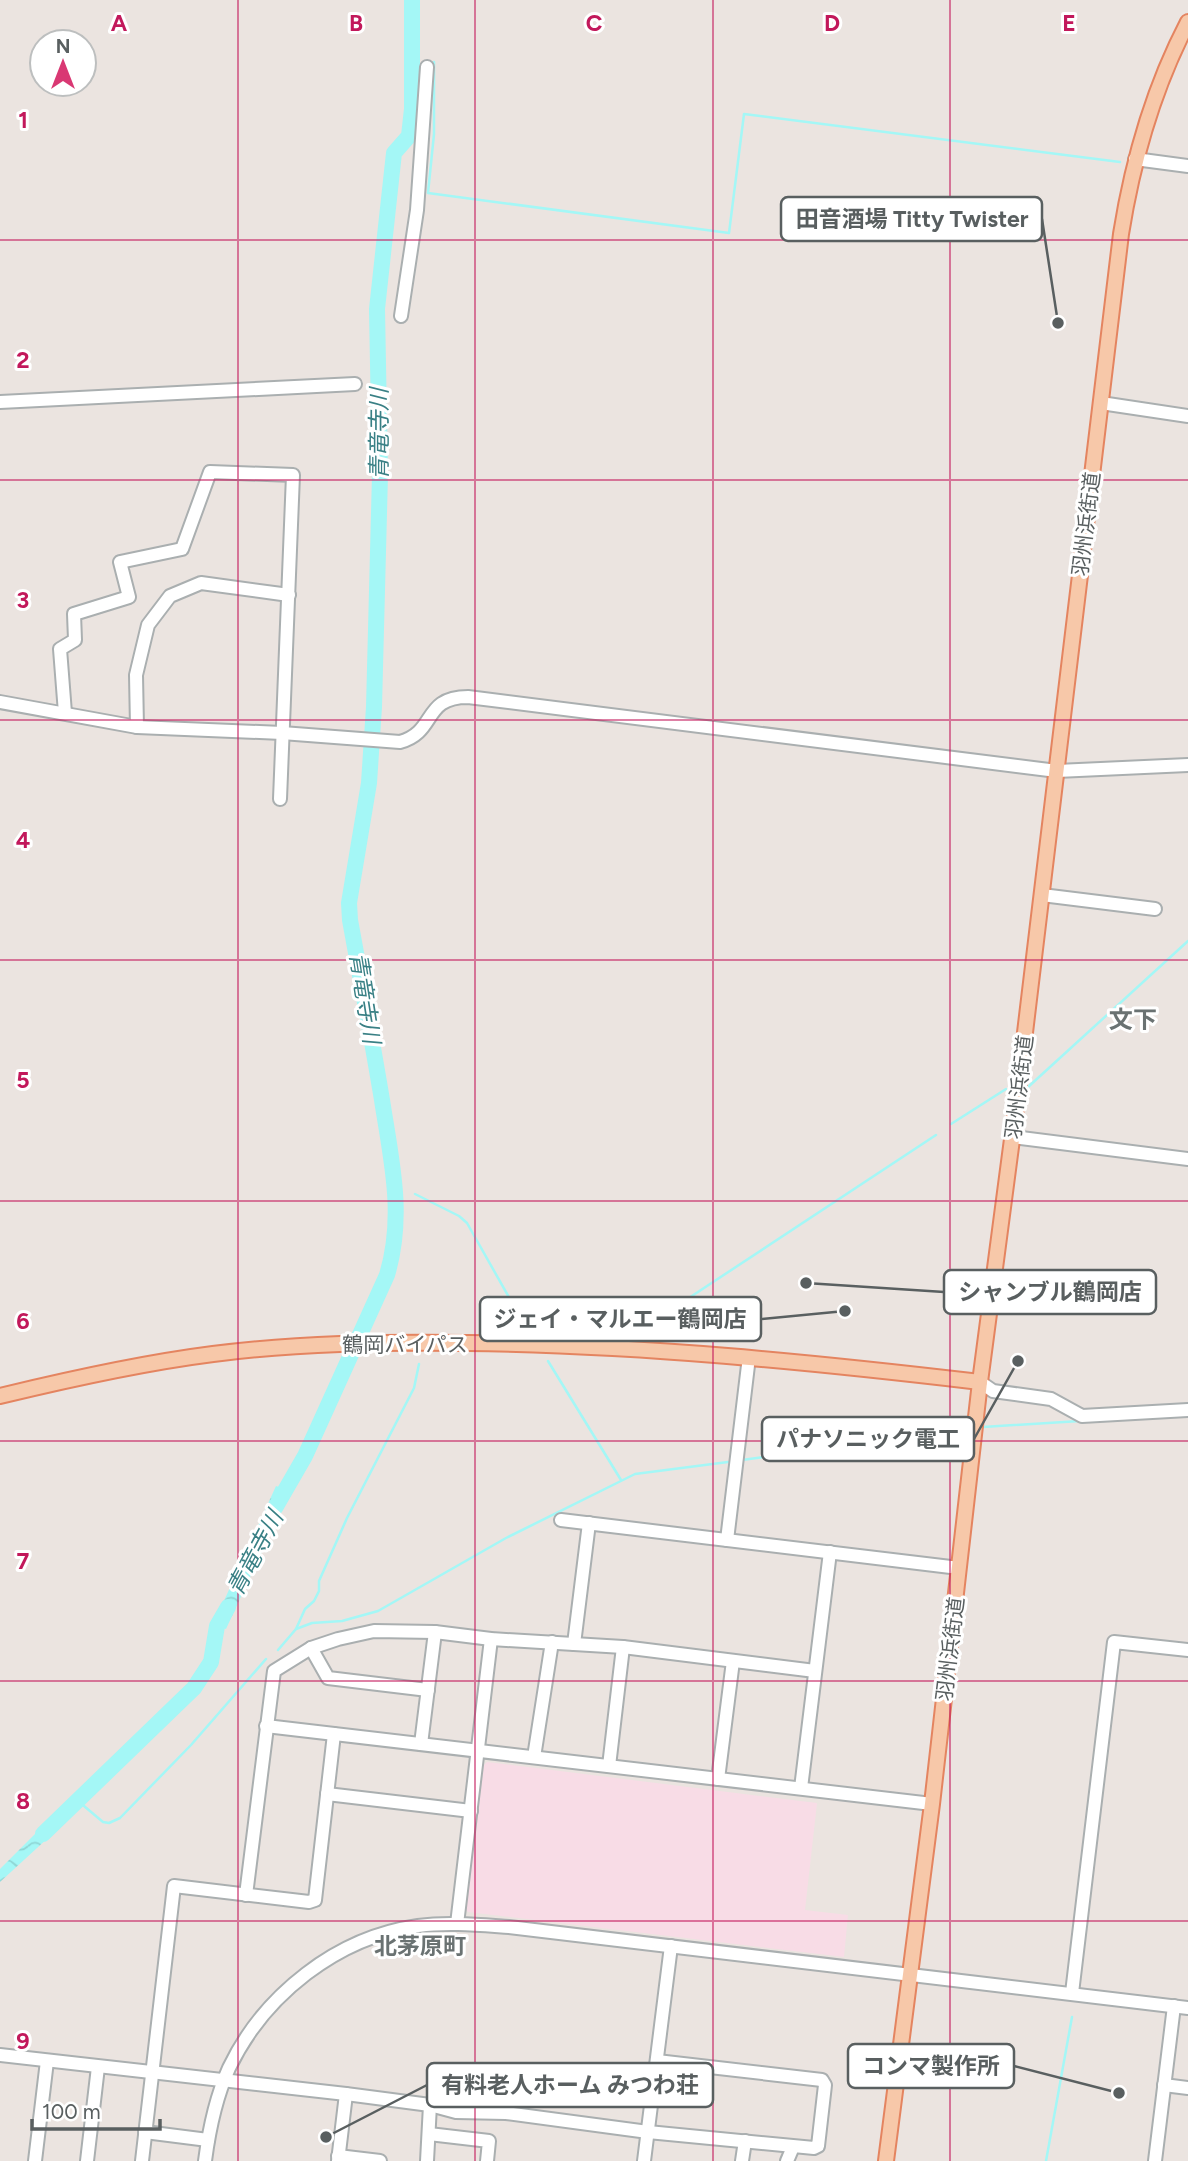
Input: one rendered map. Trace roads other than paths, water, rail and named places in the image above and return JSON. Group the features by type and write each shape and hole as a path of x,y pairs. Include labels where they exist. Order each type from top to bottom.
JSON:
{"main road":[{"name":"羽州浜街道","path":"886,2161 932,1804 980,1382 1013,1137 1121,234 1135,159 1161,78 1188,22"},
{"name":"鶴岡バイパス","path":"0,1396 212,1354 378,1342 573,1345 749,1357 980,1382"}],"street":[{"path":"401,316 417,210 427,67"},
{"path":"1135,159 1188,166"},
{"path":"0,402 355,384"},
{"path":"1101,403 1188,416"},
{"path":"65,713 60,649 75,640 74,614 129,597 120,562 182,550 211,472 293,475 280,799"},
{"path":"137,727 136,675 148,625 170,596 201,583 289,596"},
{"path":"0,702 137,727 282,733 400,742 410,739 425,727 439,704 454,697 468,697 1057,771 1188,765"},
{"path":"1042,895 1155,909"},
{"path":"1013,1137 1188,1159"},
{"path":"727,1540 749,1357"},
{"path":"980,1382 993,1391 1058,1401 1070,1411 1082,1416 1188,1410"},
{"path":"561,1520 959,1568"},
{"path":"574,1644 589,1523"},
{"path":"801,1788 830,1552"},
{"path":"246,1895 265,1726 274,1671 311,1648 374,1631 435,1632 491,1639 623,1647 816,1671"},
{"path":"421,1744 435,1632"},
{"path":"457,1924 491,1639"},
{"path":"534,1757 552,1642"},
{"path":"1072,1993 1114,1642 1188,1650"},
{"path":"609,1766 623,1647"},
{"path":"311,1648 328,1678 428,1690"},
{"path":"719,1779 733,1661"},
{"path":"265,1726 932,1804"},
{"path":"142,2161 174,1886 309,1902 315,1900 334,1734"},
{"path":"327,1794 471,1811"},
{"path":"205,2161 225,2079 244,2041 265,2013 301,1978 343,1951 391,1932 417,1927 457,1924 509,1927 1188,2008"},
{"path":"644,2161 671,1946"},
{"path":"1155,2161 1174,2006"},
{"path":"0,2055 346,2094 430,2105 456,2112 537,2117 793,2147 814,2148 819,2144 825,2085 822,2080 657,2061"},
{"path":"35,2161 47,2061"},
{"path":"87,2161 98,2067"},
{"path":"1164,2085 1188,2088"},
{"path":"346,2094 338,2158 380,2161"},
{"path":"426,2161 430,2105"},
{"path":"145,2133 208,2140"},
{"path":"429,2134 489,2141 487,2161"},
{"path":"743,2161 745,2141"},
{"path":"787,2161 793,2147"}],"water":[{"path":"276,1486 290,1491 226,1629 213,1625"},
{"path":"52,1817 61,1826 0,1882 0,1869"}],"waterway":[{"name":"青竜寺川","path":"275,1508 305,1456 387,1275 395,1231 392,1165 349,903 369,783 374,707 380,474 377,309 394,153 409,136 412,109 412,0"},
{"path":"434,62 434,134 428,193 729,233 744,114 1120,162"},
{"path":"1027,1088 1188,941"},
{"path":"951,1124 1006,1089"},
{"path":"415,1194 459,1216 467,1223 515,1308 657,1319 936,1135"},
{"name":"青竜寺川","path":"394,1185 401,1189"},
{"path":"548,1361 621,1480"},
{"path":"278,1650 296,1629 305,1609 314,1601 319,1591 319,1581 347,1518 414,1388 419,1364"},
{"path":"983,1427 1080,1421"},
{"path":"742,1460 967,1429"},
{"path":"296,1629 312,1623 342,1621 378,1611 506,1538 635,1474 728,1462"},
{"name":"青竜寺川","path":"43,1834 194,1688 211,1662 217,1626 228,1607"},
{"path":"78,1801 103,1822 109,1823 120,1818 191,1745 266,1659"},
{"path":"1046,2161 1072,2017"}],"place":[{"name":"田音酒場 Titty Twister","path":"1058,323"},
{"name":"シャンブル鶴岡店","path":"806,1283"},
{"name":"ジェイ・マルエー鶴岡店","path":"845,1311"},
{"name":"パナソニック電工","path":"1018,1361"},
{"name":"コンマ製作所","path":"1119,2093"},
{"name":"有料老人ホーム みつわ荘","path":"326,2137"}],"district":[{"name":"文下","path":"1133,1019"},
{"name":"北茅原町","path":"420,1946"}]}
